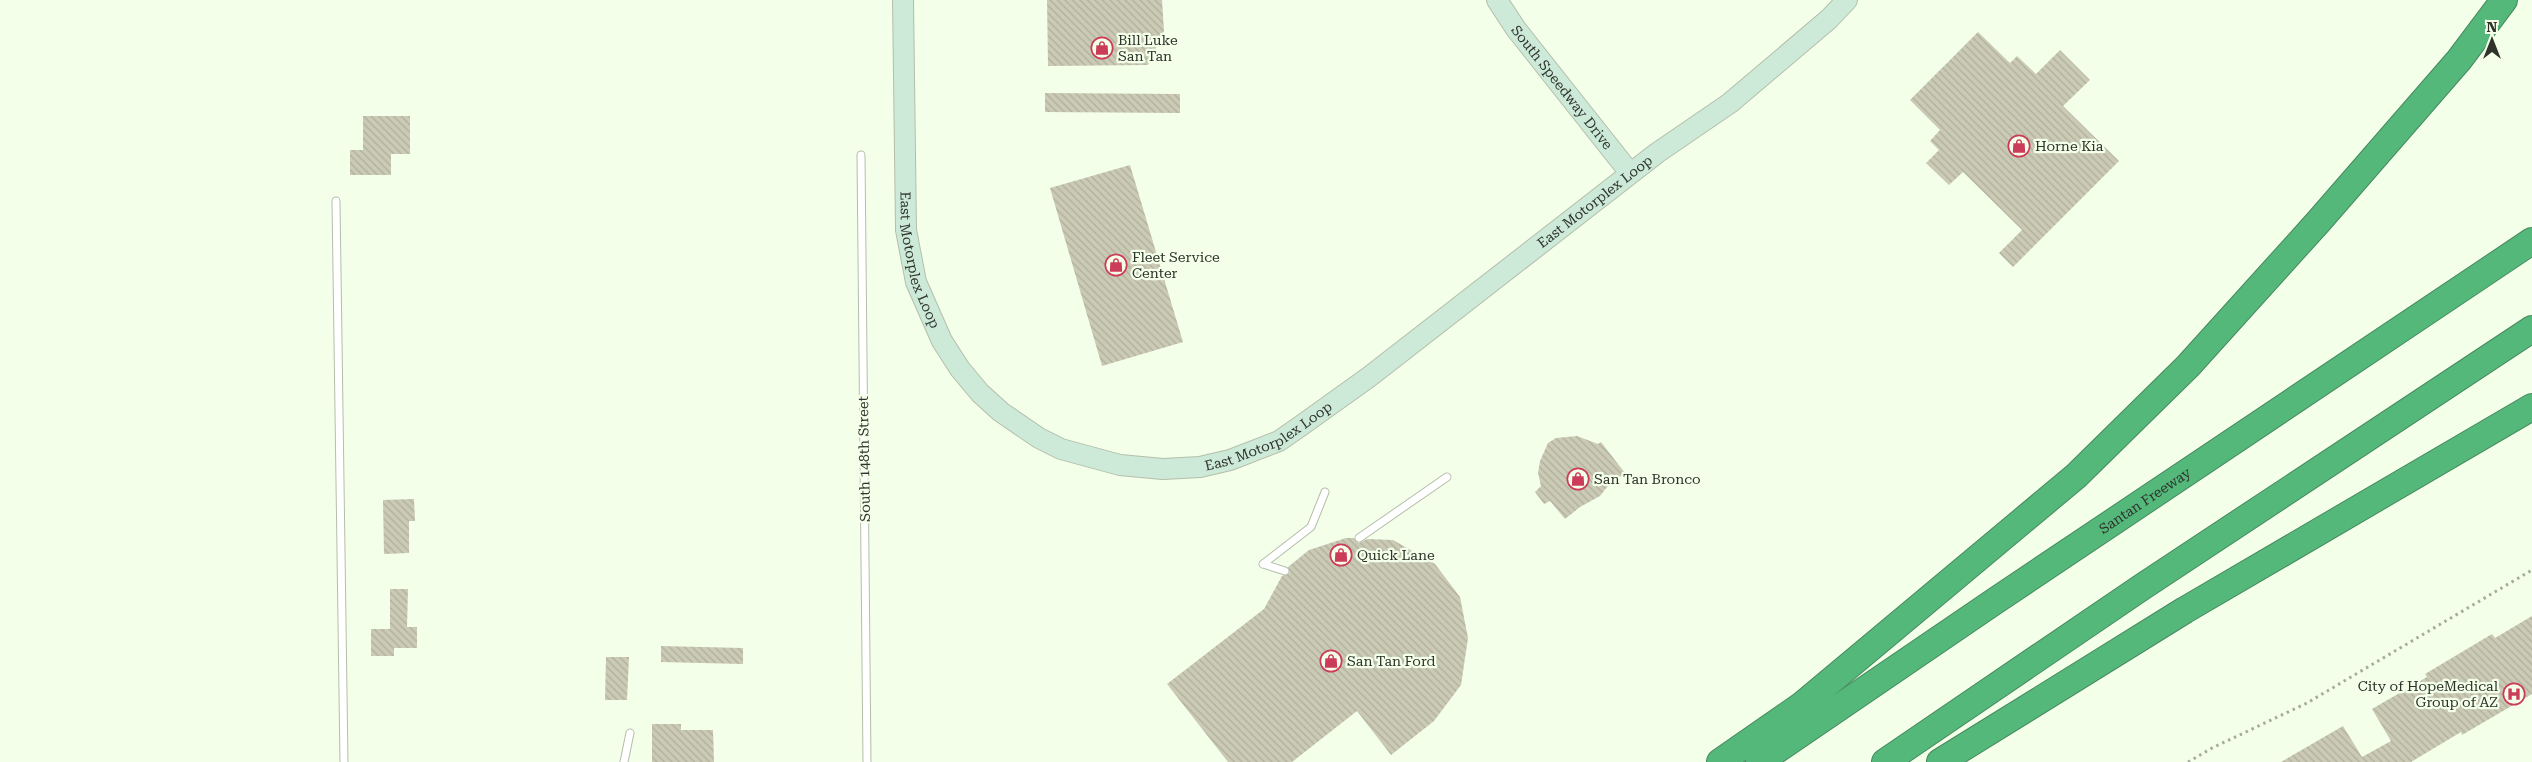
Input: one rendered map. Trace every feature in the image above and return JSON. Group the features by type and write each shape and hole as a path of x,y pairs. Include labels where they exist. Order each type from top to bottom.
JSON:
{"highway":[{"path":"1720,762 1802,705 2076,476 2188,366 2312,229 2458,60 2504,0"},
{"name":"Santan Freeway","path":"1759,762 2532,241"},
{"path":"1885,762 2142,587 2532,329"},
{"path":"1940,762 2185,610 2532,406"}],"street":[{"name":"East Motorplex Loop","path":"903,0 906,230 916,282 932,322 960,369 980,393 1001,412 1039,438 1061,449 1120,465 1163,468 1200,467 1230,460 1278,441 1369,377 1630,174 1730,103 1829,19 1847,0"},
{"name":"South Speedway Drive","path":"1497,0 1516,29 1630,174"}],"lane":[{"name":"South 148th Street","path":"860,155 867,762"},
{"path":"336,201 344,762"},
{"path":"1359,538 1447,477"},
{"path":"1285,571 1264,564 1311,527 1325,492"},
{"path":"624,762 630,733"}],"path":[{"path":"2188,762 2307,703 2532,570"}],"building":[{"name":"Bill Luke San Tan","path":"1047,0 1162,0 1164,31 1148,65 1048,66"},
{"name":"Horne Kia","path":"1978,32 2010,63 2017,56 2036,74 2060,50 2090,80 2063,106 2119,161 2013,267 1999,253 2022,230 1963,172 1949,185 1926,163 1939,150 1930,141 1940,130 1910,100"},
{"path":"1045,93 1180,94 1180,113 1045,112"},
{"path":"363,116 410,116 410,154 391,154 391,175 350,175 350,150 363,150"},
{"name":"Fleet Service Center","path":"1130,165 1183,342 1102,366 1050,188"},
{"name":"San Tan Bronco","path":"1577,436 1598,444 1601,442 1625,473 1607,487 1600,496 1580,507 1565,519 1550,501 1544,504 1535,492 1541,486 1538,473 1540,461 1548,443 1556,438"},
{"path":"414,499 415,521 409,521 409,553 384,554 383,500"},
{"name":"San Tan Ford","path":"1346,538 1354,538 1359,543 1367,539 1393,540 1435,564 1460,597 1468,638 1461,685 1434,721 1391,755 1357,711 1292,762 1228,762 1167,684 1264,609 1282,576 1290,573 1288,567 1309,550"},
{"path":"390,589 408,589 407,627 417,627 417,648 394,648 394,656 371,656 371,629 390,629"},
{"path":"2532,616 2532,694 2462,735 2461,732 2411,762 2281,762 2343,726 2362,757 2391,741 2372,709 2427,677 2425,674 2492,634 2495,638"},
{"path":"661,646 743,648 743,664 661,662"},
{"path":"606,657 629,657 627,700 605,700"},
{"path":"652,724 681,724 681,730 713,730 714,762 652,762"}],"place":[{"name":"Bill Luke San Tan","path":"1102,48"},
{"name":"Horne Kia","path":"2019,146"},
{"name":"Fleet Service Center","path":"1116,265"},
{"name":"San Tan Bronco","path":"1578,479"},
{"name":"Quick Lane","path":"1341,555"},
{"name":"San Tan Ford","path":"1331,661"},
{"name":"City of HopeMedical Group of AZ","path":"2514,694"}]}
